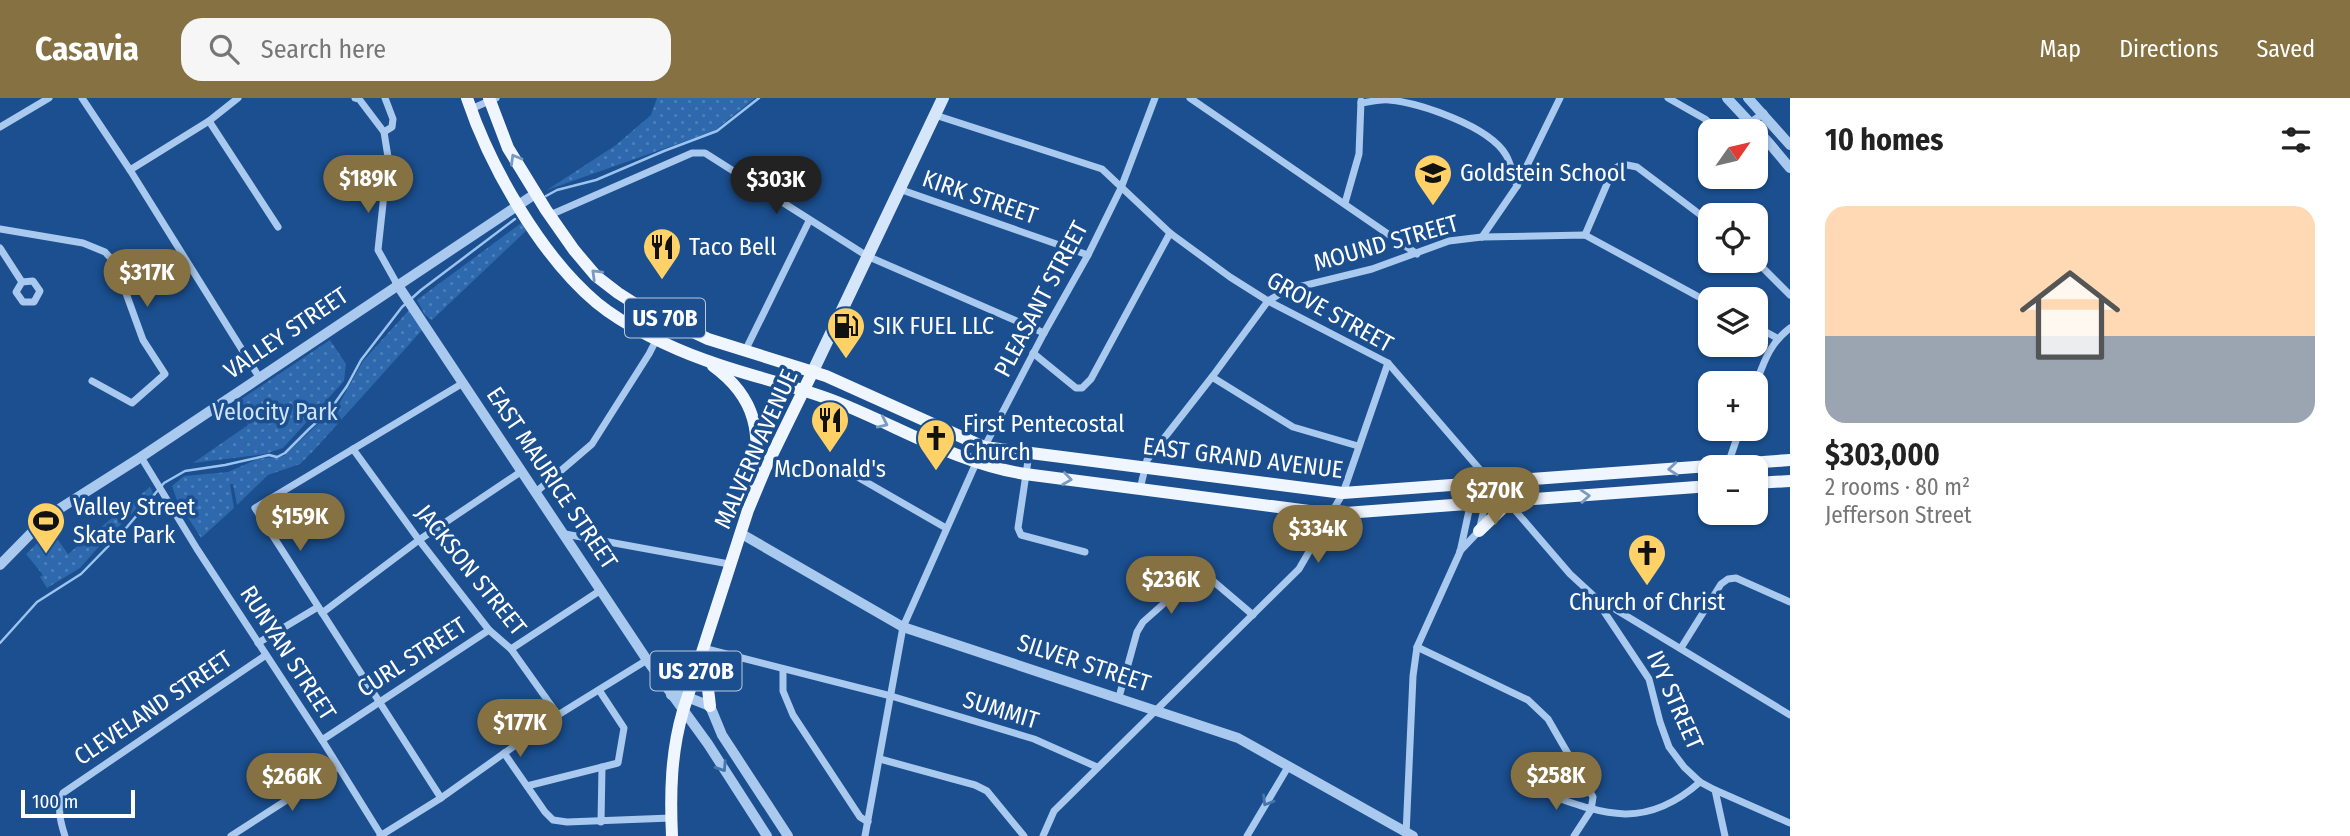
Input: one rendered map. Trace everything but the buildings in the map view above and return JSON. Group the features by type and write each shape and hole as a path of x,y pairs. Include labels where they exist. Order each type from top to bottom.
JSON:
{"main road":[{"name":"MALVERN AVENUE","path":"672,836 672,763 675,740 748,510 766,467 943,98"},
{"name":"US 70B","path":"492,99 508,148 550,215"},
{"name":"US 70B","path":"469,103 493,162 519,205"},
{"name":"EAST GRAND AVENUE","path":"519,205 553,258 576,283 598,304 657,338 704,360 803,389 849,407 939,449 976,463 1025,474 1332,514 1470,506 1698,487"},
{"name":"EAST GRAND AVENUE","path":"550,215 596,276 640,307 708,339 813,371 858,389 984,447 1343,493 1698,468"},
{"name":"US 270B","path":"704,360 733,383 750,407 758,442 748,510"},
{"name":"EAST GRAND AVENUE","path":"1768,462 1790,460"},
{"path":"1768,482 1790,481"},
{"path":"1479,531 1509,502"},
{"path":"703,648 710,706"}],"street":[{"path":"0,127 49,98"},
{"path":"82,98 259,377"},
{"path":"130,170 209,121 237,98"},
{"path":"358,98 384,132 388,157 378,250 400,289"},
{"path":"384,132 392,127 393,119 385,98"},
{"name":"PLEASANT STREET","path":"865,836 903,627 976,463 1121,188 1155,98"},
{"path":"1190,98 1417,254"},
{"path":"1482,237 1517,186 1560,98"},
{"path":"1668,98 1704,119"},
{"path":"1727,98 1748,119"},
{"path":"1748,98 1790,145"},
{"path":"469,103 492,99"},
{"path":"1345,203 1359,154 1361,100 1412,104 1466,124 1487,136 1506,154 1517,186"},
{"path":"1755,119 1764,113"},
{"name":"GROVE STREET","path":"935,115 1102,169 1170,233 1230,277 1388,363 1570,574 1595,597 1790,715"},
{"path":"209,121 278,227"},
{"path":"1768,142 1790,168"},
{"path":"550,215 692,153 705,153 867,256 1044,333"},
{"path":"1698,213 1637,167 1622,164 1613,170 1585,234 1698,296"},
{"name":"KIRK STREET","path":"899,189 1088,255"},
{"name":"VALLEY STREET","path":"0,565 48,516 259,377 400,289 535,194"},
{"path":"745,351 809,221"},
{"path":"0,229 83,243 105,252 116,263 142,340 165,374 132,403 92,381"},
{"path":"1033,353 1076,388 1082,388 1091,379 1170,233"},
{"name":"MOUND STREET","path":"1268,300 1286,290 1372,269 1449,241 1482,237 1585,234"},
{"path":"0,248 22,282"},
{"path":"1768,273 1790,295"},
{"name":"EAST MAURICE STREET","path":"400,289 647,660 708,744 766,835"},
{"path":"1140,489 1143,467 1147,460 1268,300"},
{"path":"536,492 592,444 667,319"},
{"path":"1760,371 1777,338 1790,328"},
{"path":"1768,333 1777,338"},
{"path":"1043,836 1054,811 1299,569 1343,493 1388,363"},
{"path":"1212,377 1293,427 1358,446"},
{"path":"442,798 255,508 463,383"},
{"name":"JACKSON STREET","path":"354,449 419,540 489,630 511,649 558,715"},
{"path":"1029,454 1018,528 1021,535 1086,552"},
{"name":"RUNYAN STREET","path":"141,457 380,835"},
{"name":"CLEVELAND STREET","path":"258,643 320,610 522,471"},
{"path":"855,475 947,528"},
{"path":"1460,552 1479,531 1490,483"},
{"path":"1408,835 1411,703 1417,647 1460,552 1470,506 1471,484"},
{"name":"SILVER STREET","path":"740,533 903,627 1238,738 1408,835"},
{"path":"565,534 729,565"},
{"path":"1119,697 1137,632 1143,622 1196,575 1206,575 1253,615"},
{"path":"1681,649 1721,584 1728,579 1736,578 1790,602"},
{"path":"511,649 601,590"},
{"name":"IVY STREET","path":"1595,597 1648,678 1670,747 1684,767 1700,782 1715,790 1790,823"},
{"name":"CURL STREET","path":"322,740 489,630"},
{"path":"1417,647 1528,700 1548,719 1592,797 1591,810 1574,836"},
{"name":"SUMMIT","path":"703,648 891,696 1034,739 1097,767"},
{"name":"CLEVELAND STREET","path":"65,836 60,821 59,803 63,793 266,655"},
{"path":"380,835 442,798 558,715 647,660"},
{"path":"783,669 783,691 793,715 860,817 868,822"},
{"path":"527,786 618,763 624,728 599,690"},
{"path":"671,695 687,697 710,706 722,735 788,836"},
{"path":"708,744 722,735"},
{"path":"504,753 553,820 567,822 671,818"},
{"path":"880,760 975,785 987,791 1024,836"},
{"path":"231,836 338,767"},
{"path":"601,821 602,767"},
{"path":"1247,836 1288,767"},
{"path":"1530,788 1591,810 1624,815 1644,814 1665,807 1700,782"},
{"path":"1715,790 1725,836"},
{"path":"766,835 780,824"}],"green space":[{"path":"657,98 755,98 714,131 547,190 616,145 651,115"},
{"path":"524,221 529,228 432,320 425,315 417,300"},
{"path":"409,310 423,329 315,449 300,464 268,475 237,505 233,484 230,484 234,508 201,538 177,500 172,486 184,476 228,472 258,459 284,456 339,404 363,361"},
{"name":"Velocity Park","path":"330,340 346,364 344,381 283,448 265,454 193,463 248,425 234,404"},
{"path":"150,487 153,493 80,568 47,588 40,577 43,575 26,554 51,530 68,554"}],"waterway":[{"path":"546,196 557,190 596,180 717,131 759,98"},
{"path":"0,643 37,602 81,574 127,527 164,483 185,471 269,455 277,457 285,453 330,410 361,360 402,307 515,219"}],"place":[{"name":"Goldstein School","path":"1433,207"},
{"name":"Taco Bell","path":"662,281"},
{"name":"SIK FUEL LLC","path":"846,360"},
{"name":"McDonald's","path":"830,454"},
{"name":"First Pentecostal Church","path":"936,472"},
{"name":"Valley Street Skate Park","path":"46,555"},
{"name":"Church of Christ","path":"1647,587"}]}
